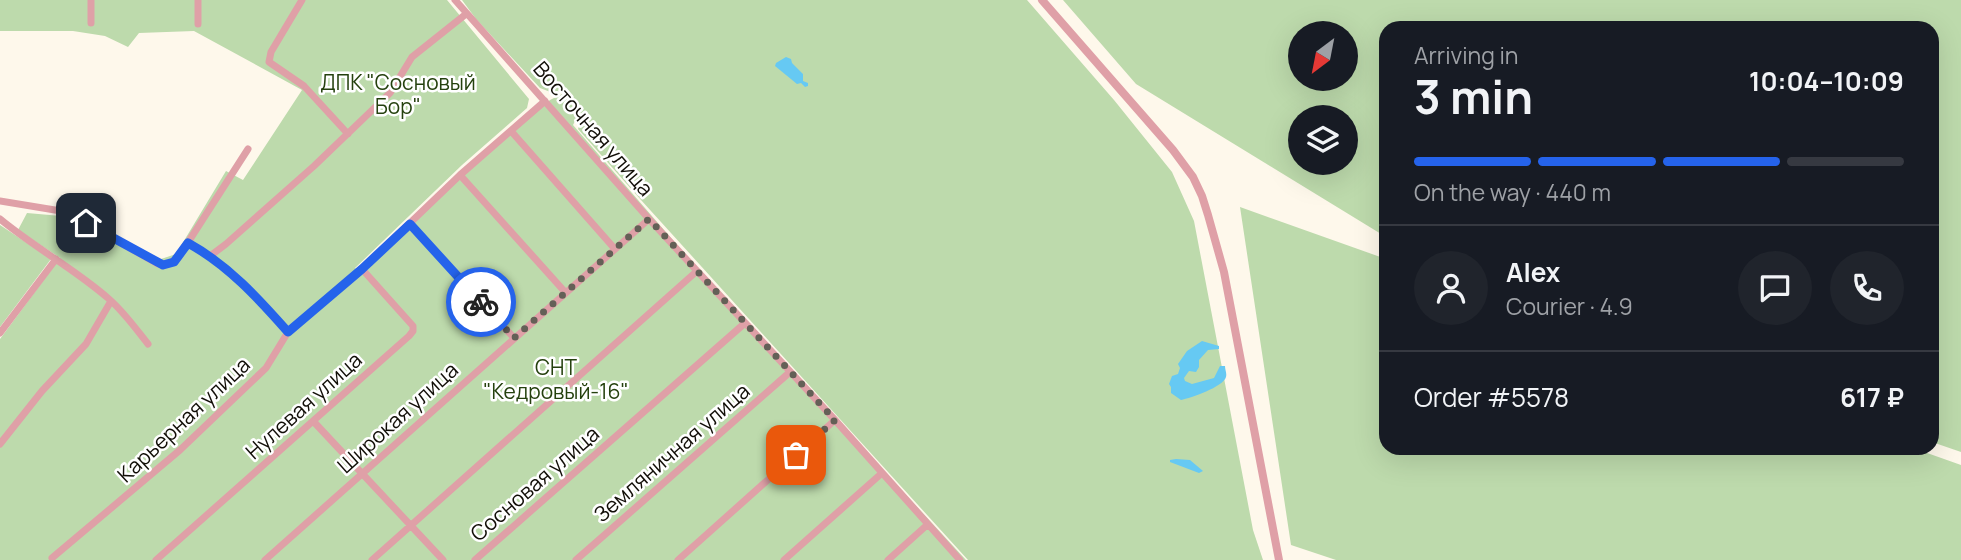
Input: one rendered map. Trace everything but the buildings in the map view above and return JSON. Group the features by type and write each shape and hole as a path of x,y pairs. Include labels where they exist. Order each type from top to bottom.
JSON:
{"street":[{"path":"91,0 91,23"},
{"path":"198,0 198,24"},
{"path":"302,0 271,52 269,62 304,86 348,134"},
{"name":"Восточная улица","path":"455,0 649,219 960,560"},
{"path":"1042,0 1173,150 1193,177 1202,196 1224,272 1279,560"},
{"path":"210,256 348,134 390,93 412,57 466,14"},
{"name":"Карьерная улица","path":"52,558 163,465 266,368 288,332 362,269 460,174 545,101"},
{"path":"512,131 614,248"},
{"path":"0,201 61,211 163,265 174,262 188,243 248,149"},
{"path":"460,174 565,292"},
{"path":"0,219 111,300 148,344"},
{"name":"Широкая улица","path":"265,560 649,219"},
{"path":"410,224 514,338"},
{"path":"188,243 210,256 252,291 288,332"},
{"path":"0,333 56,259"},
{"name":"Нулевая улица","path":"156,560 413,331 413,326 362,269"},
{"path":"372,560 697,271"},
{"path":"0,444 42,391 78,354 111,300"},
{"name":"Сосновая улица","path":"475,560 745,323"},
{"name":"Земляничная улица","path":"576,560 790,372"},
{"path":"678,560 835,420"},
{"path":"313,422 443,560"},
{"path":"784,560 882,473"},
{"path":"888,560 927,525"}],"green space":[{"path":"0,0 447,0 529,99 527,108 462,165 355,268 362,275 452,185 550,100 562,94 579,113 573,125 697,268 966,560 0,560 0,339 60,258 18,230 27,213 61,216 91,229 95,224 158,260 176,254 226,171 243,180 302,90 194,31 139,33 128,47 105,36 73,31 0,31"},
{"path":"462,0 1027,0 1172,172 1194,221 1253,530 1263,560 968,560 578,129 583,116 564,91 553,93 540,88 476,19"},
{"path":"1063,0 1961,0 1961,452 1939,444 1939,21 1379,21 1379,233 1136,84"},
{"path":"1240,207 1379,257 1379,455 1933,455 1961,465 1961,560 1336,560 1291,545"},
{"path":"0,225 51,259 0,327"}],"water":[{"path":"786,57 791,59 803,74 803,81 808,83 808,86 797,84 775,66"},
{"path":"1202,341 1219,346 1219,349 1208,350 1199,360 1196,372 1189,371 1185,381 1192,384 1214,378 1220,366 1225,366 1226,377 1213,388 1181,400 1171,393 1169,384 1172,376 1178,374 1178,364 1187,351"},
{"path":"1176,459 1190,460 1203,471 1199,473 1170,462"}],"way so far":[{"path":"481,302 514,338 649,219 835,420 796,455"}],"route":[{"path":"86,223 163,265 174,262 188,243 210,256 252,291 288,332 410,224 481,302"}],"park label":[{"name":"ДПК \"Сосновый Бор\"","path":"398,95"},
{"name":"СНТ \"Кедровый-16\"","path":"556,380"}]}
